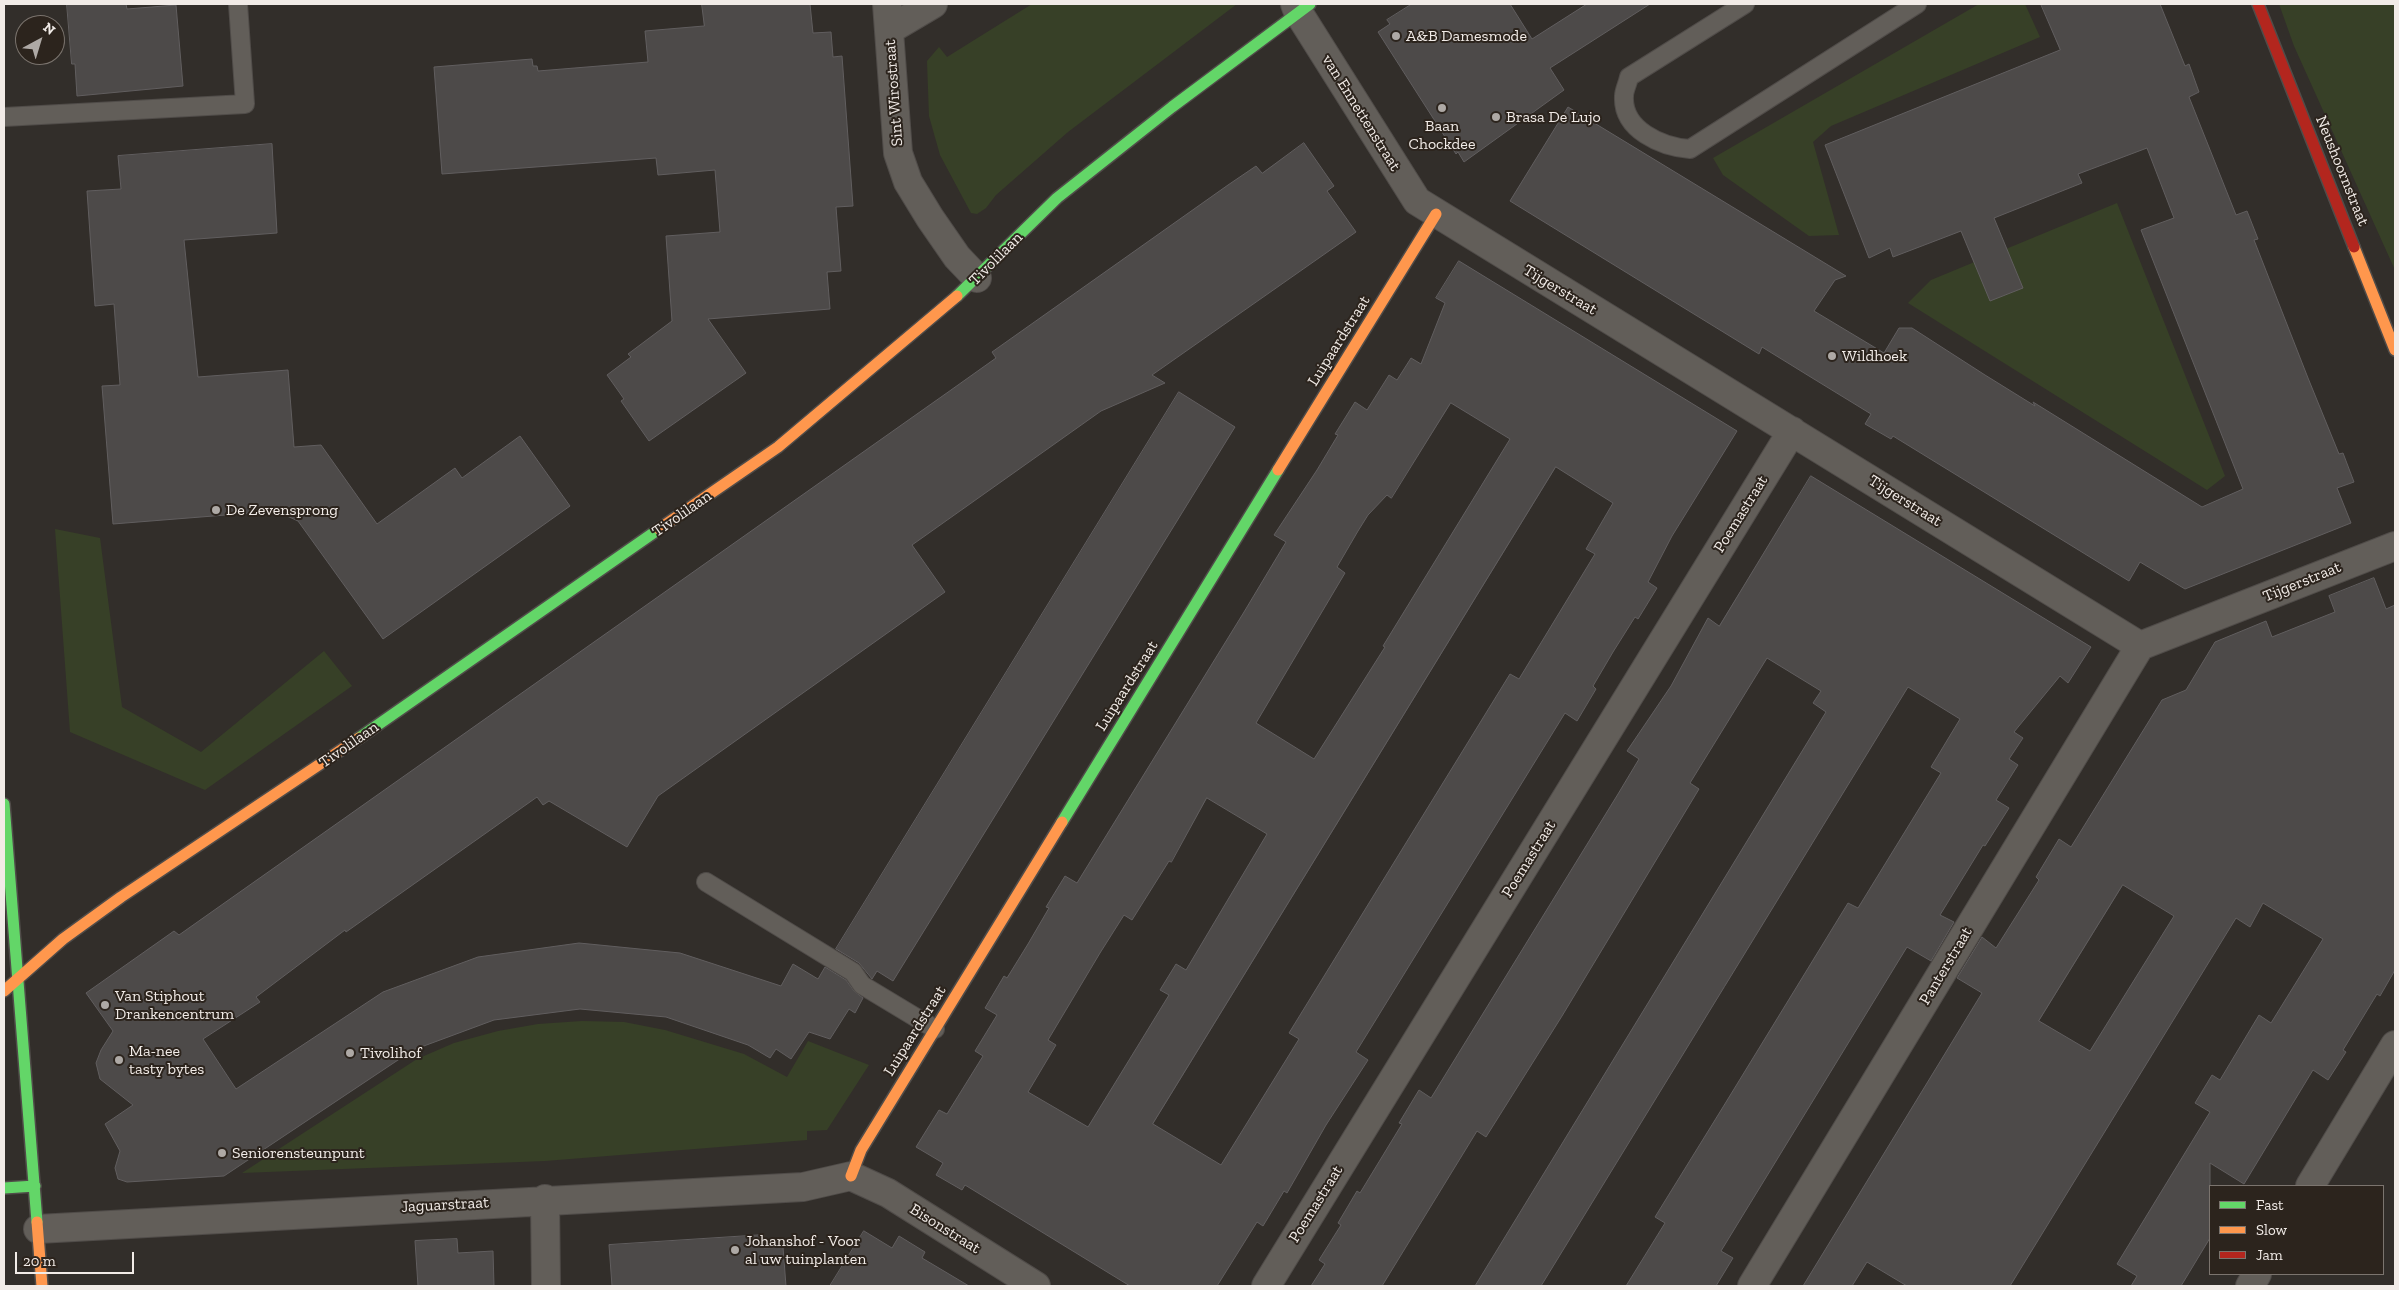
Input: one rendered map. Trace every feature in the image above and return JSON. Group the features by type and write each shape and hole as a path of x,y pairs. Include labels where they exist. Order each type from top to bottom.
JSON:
{"street":[{"path":"888,17 933,4"},
{"name":"Neushoornstraat","path":"2258,4 2395,350"},
{"name":"van Ennettenstraat","path":"1301,7 1417,201 1436,214"},
{"name":"Tivolilaan","path":"4,991 64,939 122,897 280,793 778,447 922,328 977,278 1057,198 1301,7"},
{"name":"Sint Wirostraat","path":"888,17 898,153 908,182 957,257 977,278"},
{"name":"Tijgerstraat","path":"1436,214 2140,646 2395,546"},
{"name":"Luipaardstraat","path":"851,1176 861,1150 1436,214"},
{"name":"Poemastraat","path":"1266,1286 1792,431"},
{"name":"Panterstraat","path":"1752,1286 2140,646"},
{"path":"4,804 42,1286"},
{"path":"2311,1185 2395,1045"},
{"name":"Jaguarstraat","path":"38,1229 545,1199 803,1187 851,1176"},
{"name":"Bisonstraat","path":"851,1176 888,1193 1036,1286"},
{"path":"4,1188 35,1186"},
{"path":"545,1199 546,1286"},
{"path":"2250,1286 2256,1275"}],"lane":[{"path":"4,117 245,104 238,4"},
{"path":"1745,4 1629,78 1624,96 1626,114 1645,136 1672,148 1690,149 1917,4"},
{"path":"706,882 853,972 862,985 936,1029"}],"green space":[{"path":"1032,4 1237,4 1068,132 996,195 986,208 977,214 971,213 940,155 929,116 927,61 939,47 947,57"},
{"path":"1979,4 2025,4 2040,37 1831,126 1813,142 1839,235 1809,236 1723,175 1713,158"},
{"path":"2279,4 2395,4 2395,270 2294,46"},
{"path":"2117,203 2225,476 2207,490 1908,303 1931,280"},
{"path":"55,529 100,538 122,707 201,752 324,651 352,686 205,790 70,732"},
{"path":"582,1021 624,1022 665,1030 744,1054 787,1077 808,1041 869,1065 827,1130 807,1131 807,1140 545,1161 242,1173 417,1059 454,1043 498,1031 538,1024"}],"building":[{"path":"67,4 126,4 127,9 176,5 183,86 77,96 75,64 72,64"},
{"path":"702,4 810,4 813,33 831,32 833,57 842,56 853,206 836,207 841,271 827,272 830,309 708,319 746,373 649,441 621,401 624,399 607,375 631,357 628,354 672,321 666,236 720,232 715,170 658,175 656,158 442,174 434,67 532,59 533,66 537,66 538,71 648,62 645,31 704,26"},
{"path":"1412,4 1510,4 1532,39 1587,4 1650,4 1550,68 1564,90 1464,162 1458,152 1456,154 1378,32 1390,24 1387,20"},
{"path":"2041,4 2160,4 2185,66 2189,64 2199,92 2189,97 2236,215 2247,211 2258,239 2254,240 2308,378 2339,454 2343,453 2354,482 2337,488 2351,523 2185,589 2140,562 2129,581 1893,436 1891,439 1865,424 1871,414 1762,347 1759,354 1510,201 1568,107 1846,276 1835,280 1814,311 1884,353 1899,328 1912,328 2035,406 2033,402 2202,507 2243,489 2141,230 2174,218 2147,148 2078,174 2082,183 1994,218 2023,288 1990,301 1961,231 1893,257 1890,248 1869,258 1825,145 2060,50"},
{"path":"1304,143 1334,186 1327,191 1356,232 1152,375 1165,383 1101,411 912,545 945,592 658,796 627,847 549,801 543,805 537,797 346,932 345,930 256,997 260,1002 203,1039 236,1089 383,992 478,957 579,943 680,953 781,986 793,964 818,979 825,967 846,980 854,991 863,998 855,1013 849,1009 830,1039 809,1032 791,1059 776,1049 770,1058 748,1045 666,1017 580,1009 494,1020 413,1050 224,1176 127,1182 118,1179 115,1168 120,1151 105,1124 133,1105 100,1079 96,1063 101,1050 113,1031 86,993 174,931 179,935 951,390 996,358 992,352 1228,185 1256,166 1262,173"},
{"path":"272,144 277,233 184,240 198,377 288,370 294,447 321,445 377,524 455,468 462,478 520,436 570,506 383,639 298,521 276,511 113,524 102,386 120,385 114,304 95,306 87,191 121,189 118,156"},
{"path":"1459,261 1737,431 1672,536 1648,582 1657,588 1638,619 1635,617 1613,652 1593,686 1596,689 1577,721 1565,713 1356,1052 1368,1060 1326,1125 1287,1193 1284,1191 1263,1226 1257,1222 1217,1286 1130,1286 965,1185 962,1190 936,1175 943,1163 916,1147 939,1110 947,1114 983,1056 975,1051 997,1015 985,1008 1004,976 1007,978 1028,944 1049,908 1046,907 1065,876 1077,883 1286,542 1274,535 1317,470 1338,435 1335,434 1355,402 1367,410 1389,375 1397,380 1411,358 1421,364 1445,303 1436,298","holes":["1451,403 1510,439 1383,646 1385,647 1314,759 1256,723 1345,573 1337,567 1358,531 1368,515 1387,495 1391,498","1556,467 1613,503 1586,549 1595,554 1519,679 1510,674 1289,1033 1299,1039 1221,1165 1153,1124","1207,798 1267,834 1186,970 1176,964 1160,990 1169,995 1088,1127 1028,1092 1056,1045 1048,1040 1100,953 1124,915 1132,920 1169,861 1171,862"]},
{"path":"1179,392 1235,427 893,981 877,971 872,979 859,963 836,949"},
{"path":"1811,476 2091,647 2068,683 2060,676 2014,732 2023,738 2009,759 2018,765 1996,800 2009,808 1985,846 1983,845 1940,915 1954,922 1931,961 1907,947 1721,1251 1733,1258 1716,1286 1626,1286 1665,1223 1655,1217 1848,903 1858,908 1941,773 1931,767 1960,719 1908,687 1541,1286 1475,1286 1826,712 1813,703 1821,691 1767,658 1690,783 1699,789 1562,1016 1486,1137 1477,1131 1382,1286 1311,1286 1325,1264 1319,1260 1341,1225 1338,1223 1357,1191 1360,1193 1402,1124 1399,1123 1419,1090 1431,1098 1639,759 1627,751 1671,686 1708,618 1719,626"},
{"path":"2374,578 2386,609 2395,605 2395,970 2380,996 2377,994 2343,1050 2346,1052 2328,1080 2313,1070 2244,1184 2210,1163 2209,1240 2181,1286 2131,1286 2137,1276 2117,1264 2210,1112 2195,1103 2212,1075 2220,1080 2259,1015 2271,1023 2323,939 2263,903 2250,927 2236,918 2010,1286 1907,1286 1867,1262 1852,1286 1803,1286 1982,993 1957,978 1982,937 1996,948 2039,880 2036,877 2059,839 2071,847 2162,700 2186,690 2215,642 2266,621 2272,637 2335,612 2329,596","holes":["2123,885 2174,916 2090,1051 2039,1021"]},
{"path":"864,1231 892,1248 899,1236 925,1252 922,1258 969,1286 830,1286"},
{"path":"764,1235 764,1248 783,1247 786,1286 612,1286 609,1245"},
{"path":"457,1239 458,1253 493,1251 494,1286 418,1286 415,1241"}],"traffic: fast":[{"path":"957,296 1057,198 1172,107 1310,4"},
{"path":"1062,822 1278,470"},
{"path":"359,738 659,529"},
{"path":"4,804 37,1222"},
{"path":"4,1188 35,1186"}],"traffic: slow":[{"path":"1278,470 1436,214"},
{"path":"2354,247 2395,350"},
{"path":"659,529 778,447 957,296"},
{"path":"4,991 63,939 121,897 359,738"},
{"path":"851,1176 861,1150 1062,822"},
{"path":"37,1222 42,1286"}],"traffic: jam":[{"path":"2258,4 2354,247"}],"place":[{"name":"A&B Damesmode","path":"1396,36"},
{"name":"Baan Chockdee","path":"1442,108"},
{"name":"Brasa De Lujo","path":"1496,117"},
{"name":"Wildhoek","path":"1832,356"},
{"name":"De Zevensprong","path":"216,510"},
{"name":"Van Stiphout Drankencentrum","path":"105,1005"},
{"name":"Tivolihof","path":"350,1053"},
{"name":"Ma-nee tasty bytes","path":"119,1060"},
{"name":"Seniorensteunpunt","path":"222,1153"},
{"name":"Johanshof - Voor al uw tuinplanten","path":"735,1250"}]}
